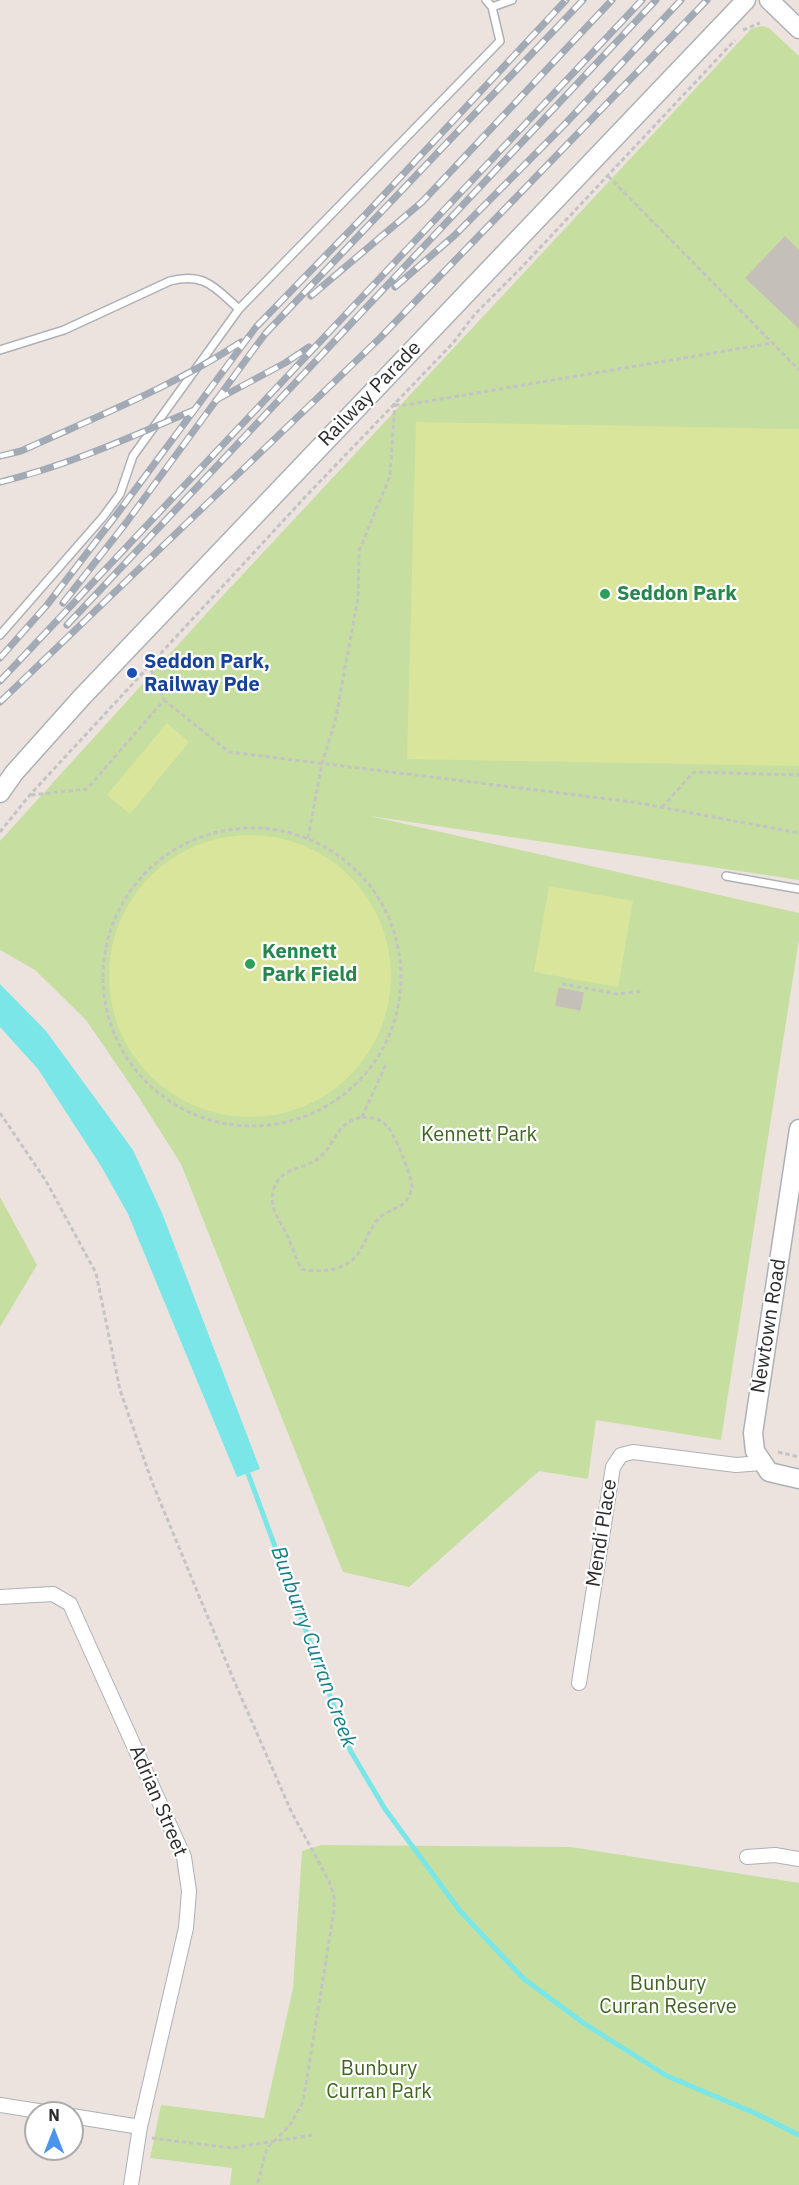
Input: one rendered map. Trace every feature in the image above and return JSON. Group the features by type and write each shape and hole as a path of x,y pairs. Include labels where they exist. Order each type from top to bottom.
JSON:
{"street":[{"name":"Railway Parade","path":"0,793 14,773 82,697 746,0"},
{"path":"769,0 799,29"},
{"name":"Newtown Road","path":"759,1457 753,1434 799,1129"},
{"name":"Mendi Place","path":"579,1683 613,1467 621,1455 633,1452 736,1465 759,1457"},
{"path":"759,1457 770,1472 799,1479"},
{"name":"Adrian Street","path":"0,1597 53,1594 70,1604 184,1857 189,1891 186,1928 139,2131 130,2185"},
{"path":"747,1857 799,1858"},
{"path":"0,2105 24,2109"},
{"path":"84,2119 139,2131"}],"lane":[{"path":"0,634 104,517 120,494 133,456 239,309 500,41 492,7 486,0"},
{"path":"492,7 512,0"},
{"path":"0,350 64,330 170,281 183,278 198,278 209,283 239,309"},
{"path":"726,876 799,889"}],"path":[{"path":"0,832 29,796 149,665 453,343 475,314 608,176 745,28 760,23"},
{"path":"608,176 799,370"},
{"path":"395,404 406,405 772,343"},
{"path":"308,838 322,763 335,722 358,598 359,551 390,477 395,404"},
{"path":"149,665 164,700 229,752 633,802 799,833"},
{"path":"29,796 87,789 164,700"},
{"path":"662,807 694,772 799,775"},
{"path":"240,826 274,828 308,838 343,857 368,885 388,916 398,945 401,983 397,1018 382,1054 358,1083 335,1104 298,1120 269,1126 226,1125 190,1113 164,1096 140,1074 121,1046 107,1015 103,979 106,941 117,911 139,878 166,853 205,834 240,826"},
{"path":"562,984 617,994 642,991"},
{"path":"362,1117 387,1062"},
{"path":"0,1113 46,1181 96,1273 120,1390 152,1482 291,1811 329,1881 334,1897 334,1911 303,2102 290,2125 267,2148 257,2185"},
{"path":"362,1117 377,1118 389,1127 409,1173 412,1188 408,1199 380,1217 369,1230 355,1259 331,1270 302,1269 295,1258 273,1205 273,1190 279,1179 289,1171 307,1166 320,1157 338,1130 349,1120 362,1117"},
{"path":"139,2131 232,2148 313,2135"}],"green space":[{"name":"Kennett Park","path":"762,26 769,28 799,56 799,880 370,816 799,913 799,939 721,1440 596,1420 588,1479 539,1471 409,1587 343,1572 181,1164 86,1020 35,970 0,950 0,841 216,603 751,29"},
{"name":"Seddon Park","path":"416,422 799,429 799,766 407,759"},
{"path":"167,723 189,742 130,814 107,795"},
{"name":"Kennett Park Field","path":"264,835 278,837 317,851 350,876 375,909 389,948 391,976 389,1004 375,1043 350,1076 317,1101 291,1111 264,1117 236,1117 222,1115 183,1101 160,1085 141,1066 125,1043 111,1004 109,962 111,948 125,909 141,886 160,867 183,851 222,837"},
{"path":"549,886 633,901 618,987 534,972"},
{"path":"0,1197 37,1265 0,1327"},
{"path":"322,1845 571,1847 799,1883 799,2185 230,2185 232,2168 150,2158 161,2105 264,2118 293,1988 302,1851"}],"water":[{"path":"0,984 46,1031 133,1150 162,1213 260,1469 237,1477 128,1214 101,1166 38,1069 0,1027"}],"building":[{"path":"785,237 799,251 799,328 746,278"},
{"path":"559,988 583,993 580,1010 556,1005"}],"waterway":[{"name":"Bunburry Curran Creek","path":"246,1468 350,1750 385,1809 460,1911 524,1979 585,2024 667,2076 757,2114 799,2135"}],"railway":[{"path":"0,658 47,605 256,327 364,216 566,0"},
{"path":"63,603 126,523 265,334 583,0"},
{"path":"311,296 422,202 612,0"},
{"path":"0,681 642,0"},
{"path":"67,625 656,0"},
{"path":"395,287 455,235 565,124 681,0"},
{"path":"0,702 379,339 707,0"},
{"path":"0,456 21,451 133,401 241,342"},
{"path":"216,400 285,363 309,347"},
{"path":"0,482 74,459 194,410"}],"place":[{"name":"Seddon Park","path":"605,594"},
{"name":"Seddon Park, Railway Pde","path":"132,673"},
{"name":"Kennett Park Field","path":"250,964"}],"park label":[{"name":"Bunbury Curran Reserve","path":"668,1996"},
{"name":"Bunbury Curran Park","path":"379,2080"}]}
